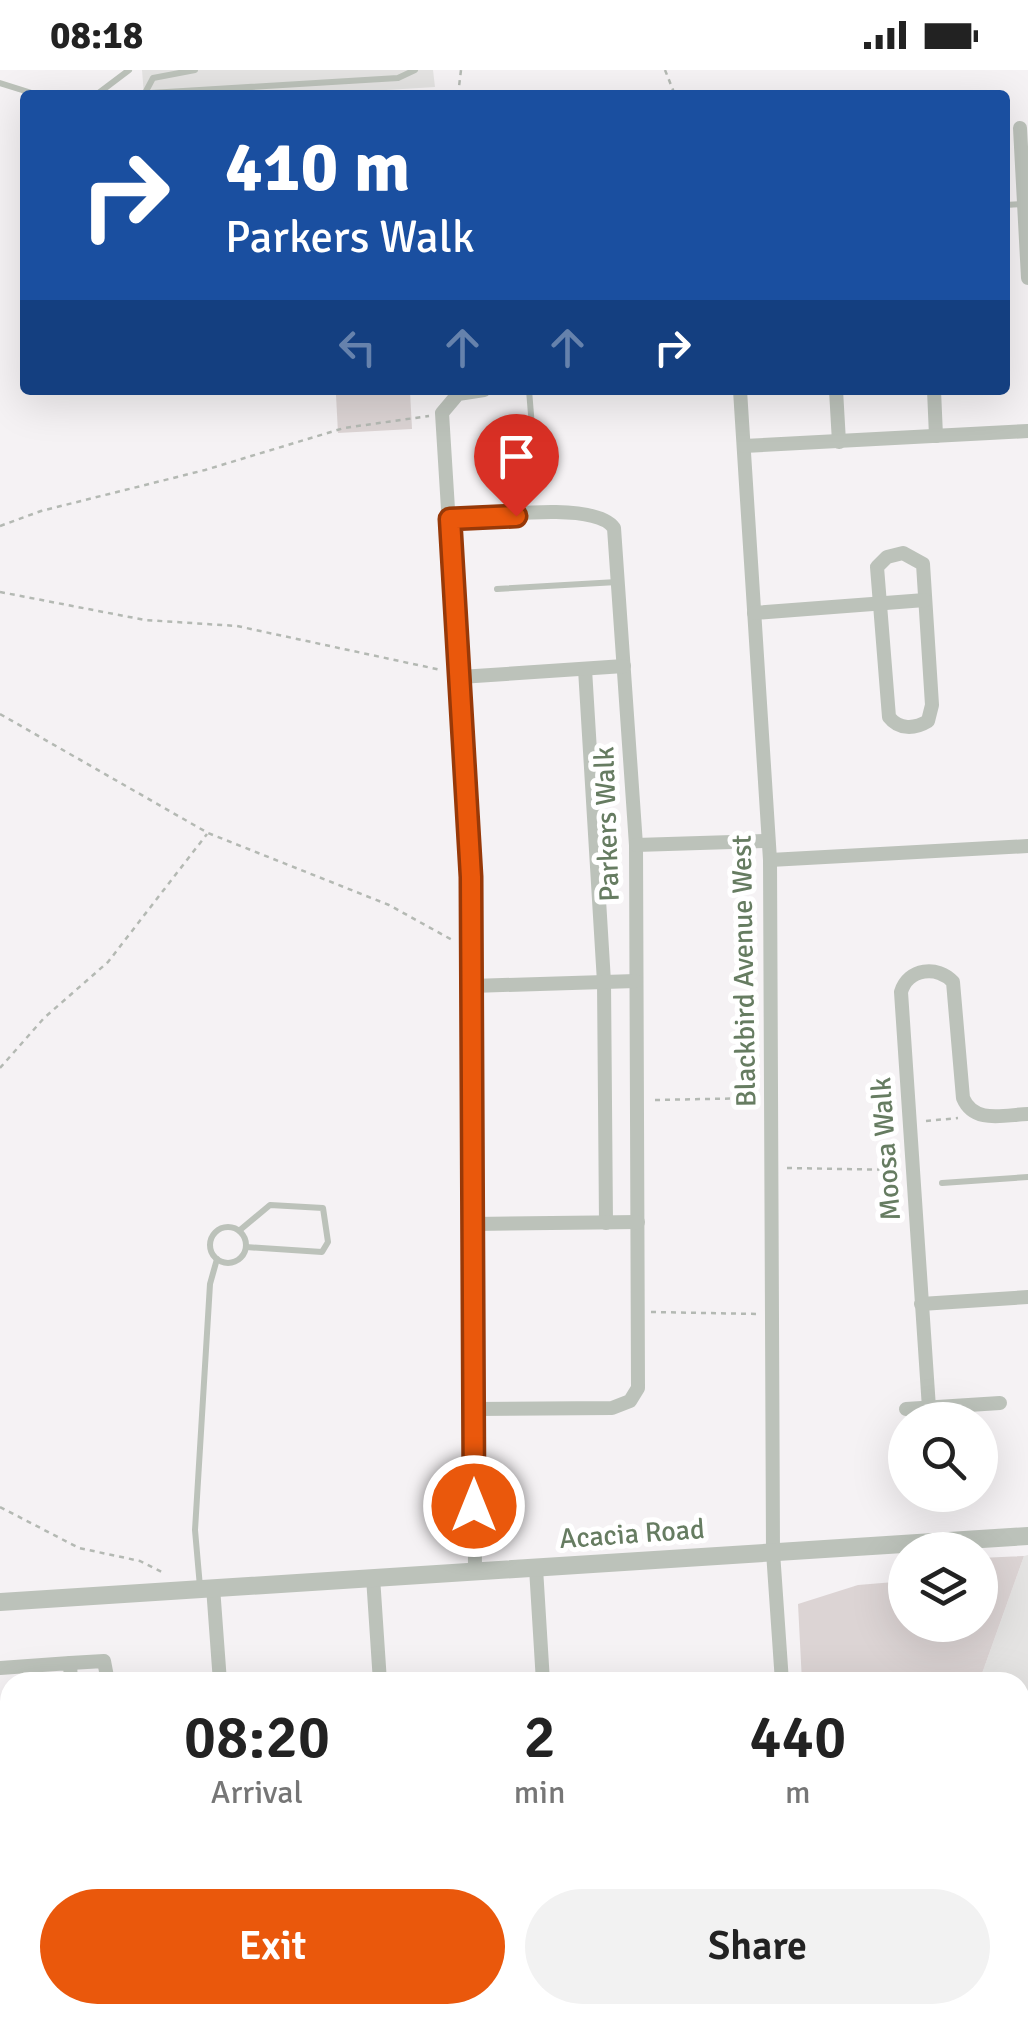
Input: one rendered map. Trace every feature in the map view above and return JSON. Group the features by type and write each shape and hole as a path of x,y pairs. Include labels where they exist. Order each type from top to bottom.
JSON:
{"street":[{"path":"1018,128 1028,278"},
{"path":"460,395 450,399 442,414 460,677 472,949 475,1571"},
{"name":"Blackbird Avenue West","path":"740,395 770,860 772,1552 781,1672"},
{"path":"836,395 839,442"},
{"path":"934,395 936,436"},
{"path":"744,446 1028,432"},
{"name":"Parkers Walk","path":"450,519 596,514 614,528 636,845 639,1374 634,1396 612,1408 474,1409"},
{"path":"903,553 923,564 932,705 928,721 915,727 894,724 889,718 876,604 877,567 886,557 903,553"},
{"path":"754,612 925,600"},
{"path":"460,677 624,666"},
{"name":"Parkers Walk","path":"585,669 604,982 606,1223"},
{"path":"636,845 768,841"},
{"path":"770,860 1028,846"},
{"name":"Moosa Walk","path":"929,1402 901,992 904,982 917,972 940,972 953,982 962,1098 974,1114"},
{"path":"472,986 636,981"},
{"path":"974,1114 1028,1114"},
{"path":"473,1224 638,1222"},
{"path":"922,1304 1028,1297"},
{"name":"Acacia Road","path":"0,1602 1028,1536"},
{"path":"536,1568 542,1672"},
{"path":"374,1577 379,1672"},
{"path":"207,1588 219,1672"},
{"path":"0,1668 104,1661 106,1672"},
{"path":"70,1663 70,1672"}],"lane":[{"path":"103,90 129,70"},
{"path":"153,74 195,70"},
{"path":"208,90 398,78 414,70"},
{"path":"1010,205 1023,204"},
{"path":"529,395 536,488"},
{"path":"497,589 619,582"},
{"path":"942,1183 1028,1177"},
{"path":"270,1205 323,1208 328,1242 322,1252 246,1247 235,1262 217,1259 210,1249 212,1236 221,1227 240,1230 270,1205"},
{"path":"240,1230 246,1247"},
{"path":"207,1588 196,1530 210,1284 217,1259"}],"path":[{"path":"0,526 41,511 205,470 344,428 442,414"},
{"path":"0,592 145,620 237,626 320,647 427,665 460,677"},
{"path":"0,714 208,833 389,905 472,949"},
{"path":"0,1068 44,1018 108,962 208,833"},
{"path":"637,1100 758,1098"},
{"path":"910,1123 974,1114"},
{"path":"780,1168 913,1170"},
{"path":"647,1312 760,1314"},
{"path":"0,1507 79,1548 140,1561 167,1577"}],"shaded area":[{"path":"142,70 433,70 435,87 386,90 144,90"},
{"path":"336,395 410,395 412,429 338,433"},
{"path":"1028,1555 1028,1672 983,1672 993,1642 998,1642 998,1629 1024,1556"},
{"path":"1024,1556 998,1629 998,1557"},
{"path":"888,1582 888,1642 993,1642 983,1672 801,1672 798,1604 858,1585"}],"route":[{"path":"474,1506 471,877 450,519 516,516"}]}
